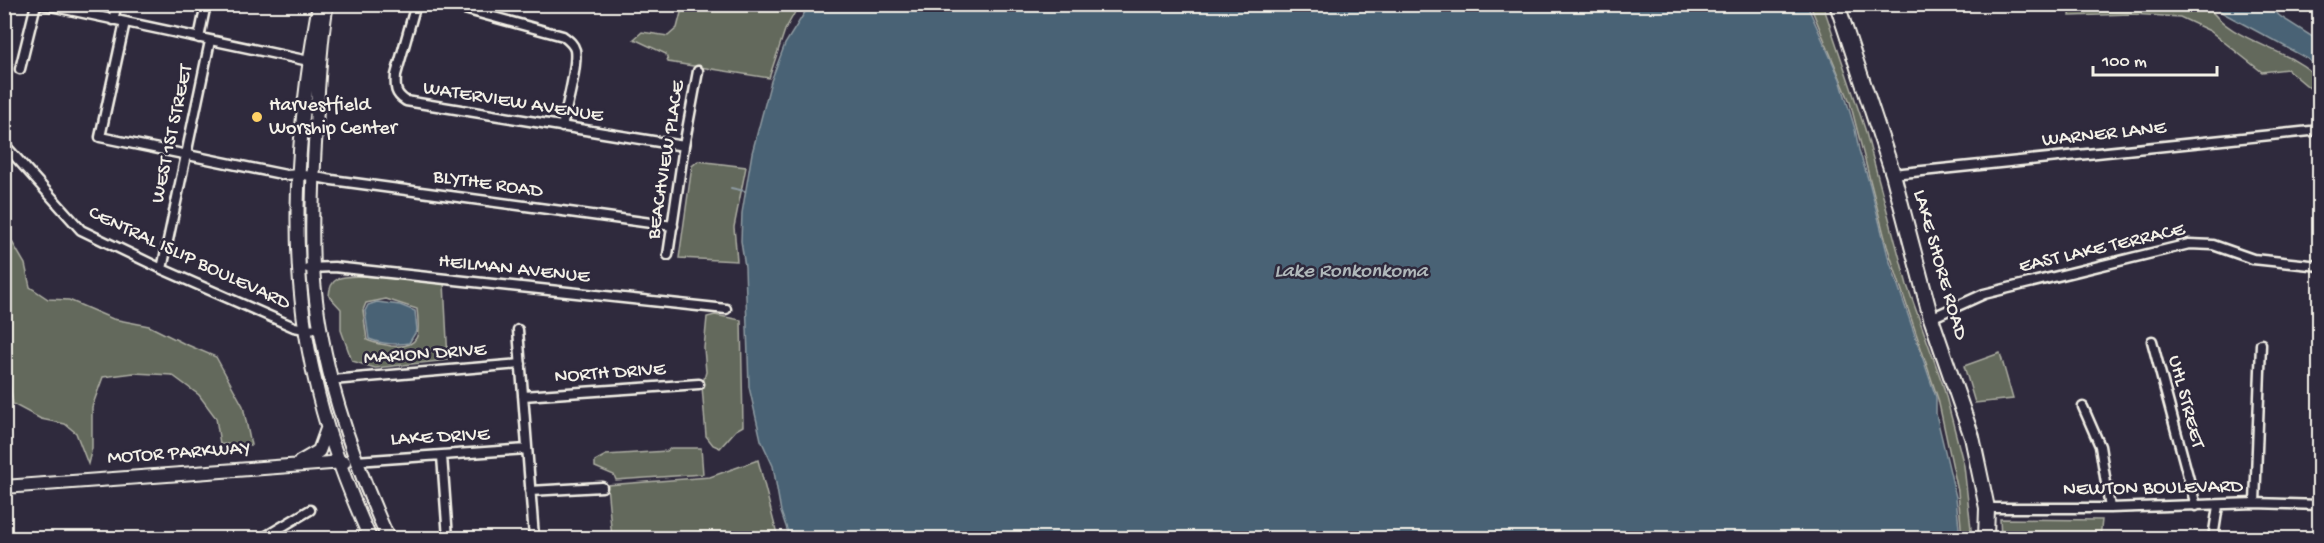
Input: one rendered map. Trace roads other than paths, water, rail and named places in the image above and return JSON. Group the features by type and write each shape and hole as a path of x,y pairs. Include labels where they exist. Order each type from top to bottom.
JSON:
{"main road":[{"path":"319,4 309,61 299,174 299,268 305,329 314,379 338,463 370,538"},
{"path":"327,4 319,80 313,176 314,268 321,328 332,380 356,461 388,538"},
{"name":"LAKE SHORE ROAD","path":"1837,4 1893,174 1931,318 1972,437 1987,508 1986,538"},
{"path":"295,465 319,451 327,428"},
{"name":"MOTOR PARKWAY","path":"4,487 356,461"}],"street":[{"path":"20,69 36,4"},
{"path":"41,4 309,61"},
{"path":"113,20 117,4"},
{"name":"WEST 1ST STREET","path":"199,38 206,4"},
{"name":"WATERVIEW AVENUE","path":"416,4 396,75 395,87 398,96 416,104 684,146"},
{"path":"446,4 563,36 571,42 575,51 575,62 562,127"},
{"name":"BLYTHE ROAD","path":"125,22 100,138 286,175 299,174 673,226"},
{"name":"WEST 1ST STREET","path":"162,269 210,41"},
{"name":"BEACHVIEW PLACE","path":"668,255 698,70"},
{"name":"WARNER LANE","path":"1893,174 2319,130"},
{"name":"CENTRAL ISLIP BOULEVARD","path":"4,144 81,230 162,269 294,327 321,328"},
{"name":"EAST LAKE TERRACE","path":"1931,318 1984,294 2189,244 2213,245 2253,259 2319,266"},
{"name":"HEILMAN AVENUE","path":"299,268 334,267 726,309"},
{"path":"518,330 534,537"},
{"name":"UHL STREET","path":"2152,341 2196,506"},
{"path":"2255,503 2261,344"},
{"name":"MARION DRIVE","path":"332,380 521,364"},
{"name":"NORTH DRIVE","path":"523,396 699,384"},
{"path":"2083,407 2100,446 2110,508"},
{"name":"LAKE DRIVE","path":"356,461 527,449"},
{"path":"442,456 448,538"},
{"path":"530,491 602,487"},
{"name":"NEWTON BOULEVARD","path":"1987,508 2218,506 2255,503 2319,505"},
{"path":"2213,538 2218,506"},
{"path":"264,538 310,510"}],"water":[{"name":"Lake Ronkonkoma","path":"810,4 1807,5 1840,79 1888,256 1936,397 1936,414 1956,497 1960,538 790,538 781,512 773,466 761,440 749,387 745,267 741,241 742,213 752,153 771,81 785,44"},
{"path":"2213,5 2267,5 2281,17 2319,41 2319,71 2308,59 2223,13"},
{"path":"377,302 400,305 415,311 417,330 409,343 389,344 369,339 365,311 368,305"}],"waterway":[{"path":"731,188 745,191"}],"place":[{"name":"Harvestfield Worship Center","path":"257,117"}]}
